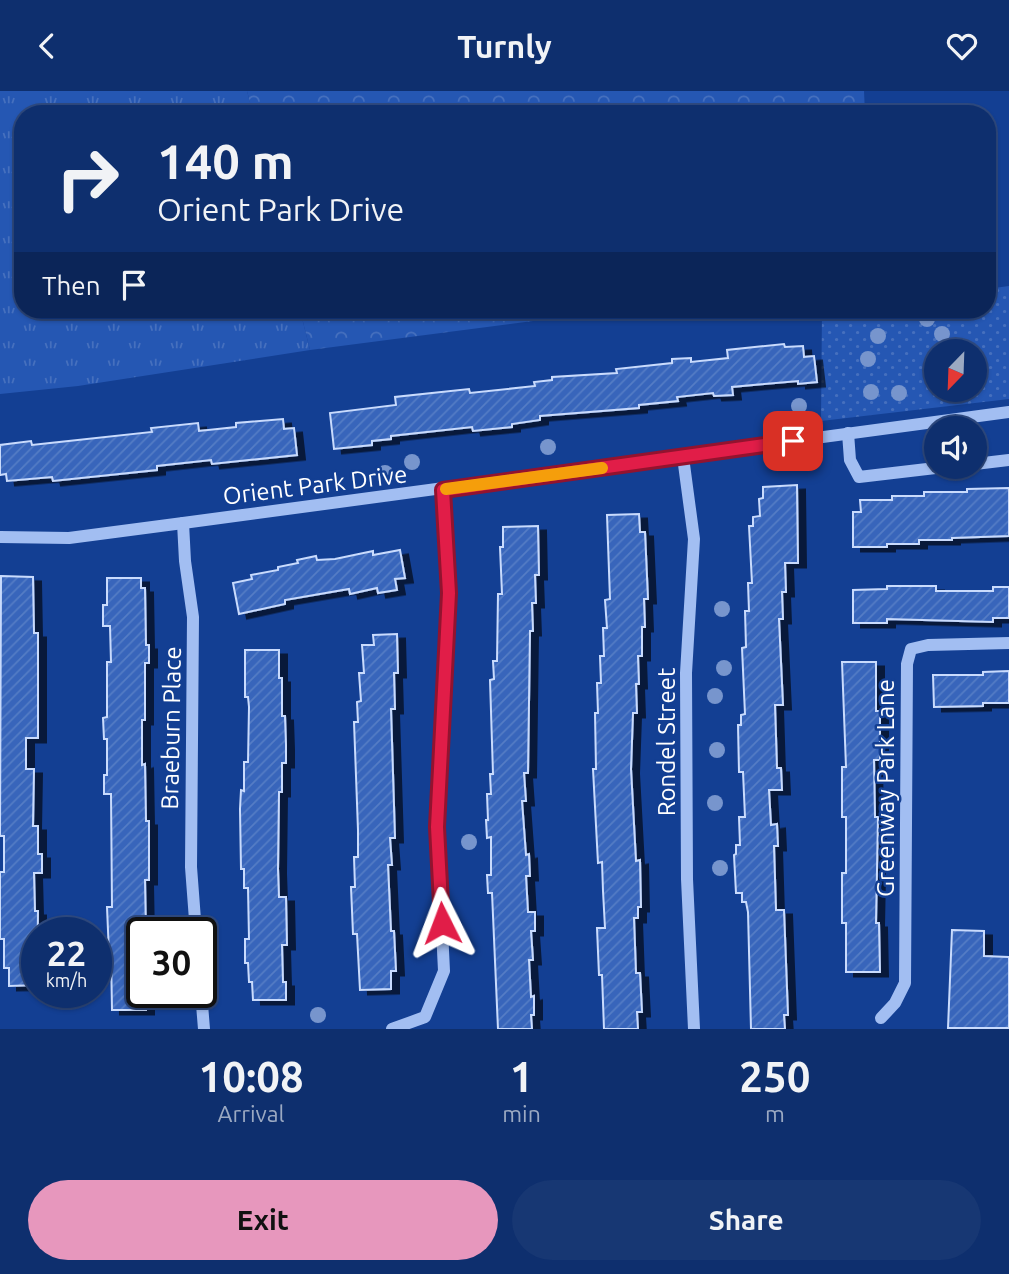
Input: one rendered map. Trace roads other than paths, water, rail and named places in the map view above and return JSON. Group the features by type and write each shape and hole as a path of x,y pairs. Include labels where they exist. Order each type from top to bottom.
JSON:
{"street":[{"name":"Orient Park Drive","path":"0,537 69,538 443,490 1009,412"},
{"path":"848,433 850,460 859,477 924,469"},
{"name":"Rondel Street","path":"683,457 694,539 686,673 687,879 694,1029"},
{"path":"987,463 1009,460"},
{"path":"392,1029 425,1017 444,971 437,827 449,593 443,490"},
{"name":"Braeburn Place","path":"183,523 193,617 191,867 195,917"},
{"name":"Greenway Park Lane","path":"881,1018 895,1003 905,983 907,664 911,649 928,645 1009,643"},
{"path":"202,1008 204,1029"}]}
